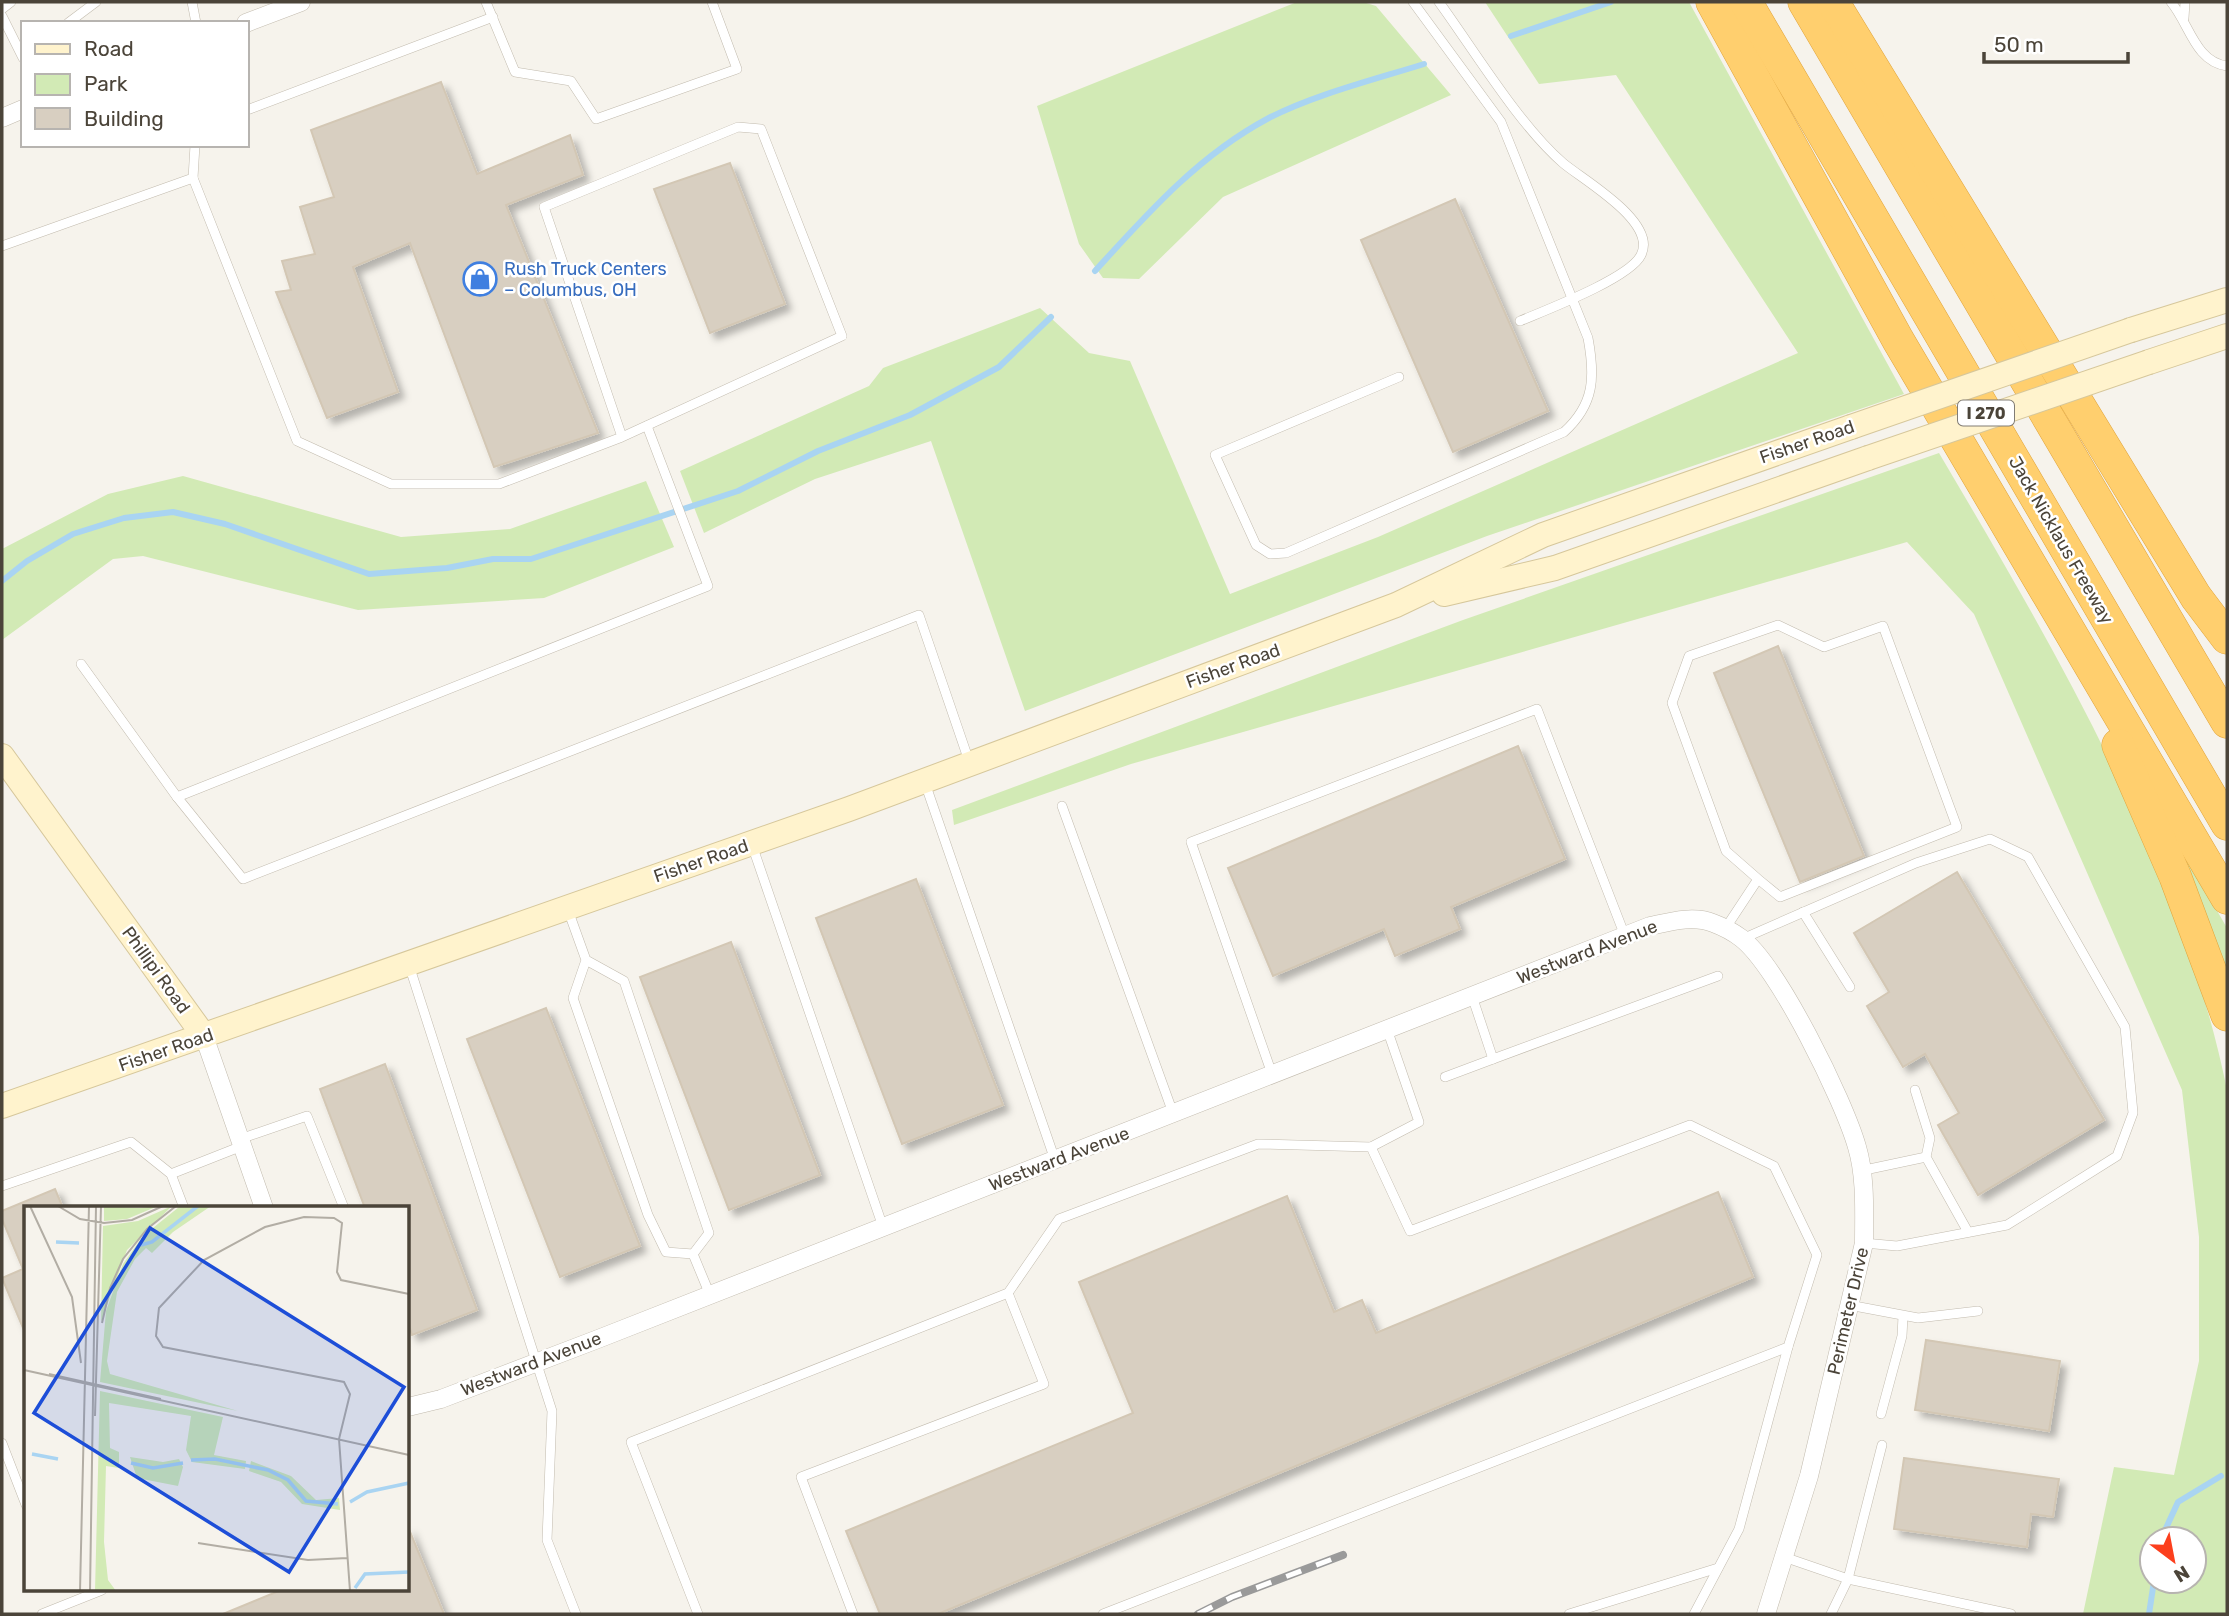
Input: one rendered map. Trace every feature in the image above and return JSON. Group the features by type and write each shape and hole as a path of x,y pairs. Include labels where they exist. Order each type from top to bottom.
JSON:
{"highway":[{"path":"1712,2 1898,340 2227,898"},
{"name":"Jack Nicklaus Freeway","path":"1746,2 2227,824"},
{"name":"I 270","path":"1804,2 2227,722"},
{"path":"1833,2 2189,586 2227,638"},
{"path":"2058,610 2175,876 2227,1015"}],"main road":[{"name":"Fisher Road","path":"2,1106 970,764 1396,605 1543,535 2131,330 2227,300"},
{"name":"Fisher Road","path":"1396,605 1555,568 2227,336"},
{"name":"Phillipi Road","path":"2,757 204,1036"}],"street":[{"path":"248,22 301,2"},
{"path":"2,118 21,110"},
{"name":"Westward Avenue","path":"410,1407 441,1399 710,1295 1625,936 1680,919 1718,926"},
{"name":"Perimeter Drive","path":"1718,926 1742,939 1796,1014 1845,1111 1858,1150 1860,1171 1864,1244 1809,1476 1766,1614"},
{"name":"Phillipi Road","path":"204,1036 263,1206"}],"lane":[{"path":"2,9 11,2"},
{"path":"71,21 96,2"},
{"path":"192,2 196,21"},
{"path":"486,2 515,72 571,81 596,120 737,69 712,2"},
{"path":"1399,377 1215,455 1255,545 1270,554 1286,553 1564,432 1577,420 1592,391 1593,366 1590,347 1573,297 1501,122 1413,2"},
{"path":"1439,2 1537,135 1562,162 1623,208 1640,233 1643,245 1641,256 1626,270 1520,321"},
{"path":"2171,2 2184,18 2199,51 2217,65 2227,66"},
{"path":"2184,18 2185,2"},
{"path":"2,16 21,54"},
{"path":"248,110 492,17"},
{"path":"195,147 193,178 297,441 391,484 499,484 622,437 842,336 761,130 738,127 544,207 622,437"},
{"path":"2,246 193,178"},
{"path":"177,797 708,586 647,426"},
{"path":"81,664 177,797 243,880 919,615 970,764"},
{"path":"1777,625 1824,647 1883,626 1957,827 1780,897 1758,879 1726,851 1672,703 1689,656 1777,625"},
{"path":"1272,1074 1191,842 1537,709 1625,936"},
{"path":"924,781 1055,1161"},
{"path":"1062,806 1173,1113"},
{"path":"1742,939 1916,863 1990,839 2028,857 2125,1027 2133,1113 2117,1156 2007,1224 1897,1246 1864,1244"},
{"path":"752,843 883,1227"},
{"path":"1718,926 1758,879"},
{"path":"567,908 586,960 573,998 648,1215 666,1252 693,1254"},
{"path":"1803,912 1850,987"},
{"path":"586,960 624,981 709,1233 693,1254"},
{"path":"409,964 534,1363 552,1411 547,1540 576,1614"},
{"path":"1445,1077 1718,976"},
{"path":"1472,996 1493,1059"},
{"path":"698,1614 631,1442 1008,1293 1059,1219 1258,1144 1371,1147 1419,1122 1387,1029"},
{"path":"1915,1090 1930,1138 1926,1157 1968,1232"},
{"path":"171,1174 307,1116 343,1206"},
{"path":"1371,1147 1410,1231 1690,1125 1774,1166 1817,1255 1788,1346 1739,1529 1694,1614"},
{"path":"2,1186 131,1142 171,1174 183,1206"},
{"path":"1860,1171 1926,1157"},
{"path":"693,1254 710,1295"},
{"path":"853,1614 801,1477 1044,1384 1008,1293"},
{"path":"1849,1305 1918,1318 1978,1311"},
{"path":"1881,1415 1902,1336 1903,1316"},
{"path":"1103,1614 1788,1346"},
{"path":"2,1443 24,1499"},
{"path":"1831,1614 1848,1579 1882,1445"},
{"path":"1784,1557 1848,1579 2011,1614"},
{"path":"1569,1614 1718,1567"},
{"path":"42,1614 97,1592"}],"green space":[{"path":"1297,2 1363,2 1376,6 1451,95 1223,197 1139,279 1103,278 1079,244 1037,106"},
{"path":"1485,2 1689,2 1904,394 1487,536 1025,711 931,441 815,479 704,533 680,471 869,386 883,368 1040,308 1089,353 1130,361 1230,594 1378,537 1798,353 1616,75 1539,84"},
{"path":"1939,453 2070,682 2110,761 2179,922 2206,1005 2227,1090 2226,1614 2083,1614 2114,1467 2174,1475 2199,1361 2199,1237 2182,1090 1974,614 1907,542 1131,764 954,825 952,810 1463,620"},
{"path":"183,476 401,537 510,529 646,481 674,547 544,598 358,610 143,556 113,559 2,640 2,549 108,494"},
{"path":"2170,829 2227,928 2227,992"}],"building":[{"name":"Rush Truck Centers – Columbus, OH","path":"441,82 477,174 570,135 583,175 506,205 598,433 494,467 410,243 353,267 398,392 327,418 276,292 291,290 282,261 315,254 300,207 334,197 311,130"},
{"path":"730,163 785,304 710,333 654,189"},
{"path":"1455,199 1548,411 1453,452 1361,240"},
{"path":"1778,646 1864,856 1800,882 1714,673"},
{"path":"1518,746 1565,859 1451,907 1460,929 1395,956 1384,929 1273,976 1228,868"},
{"path":"1957,872 2104,1120 1978,1195 1938,1125 1959,1113 1925,1054 1903,1067 1867,1006 1889,992 1854,933"},
{"path":"916,879 1003,1105 902,1144 816,918"},
{"path":"731,942 820,1175 729,1210 640,977"},
{"path":"546,1008 640,1246 560,1277 467,1039"},
{"path":"385,1064 477,1310 412,1335 410,1206 364,1206 320,1089"},
{"path":"55,1189 62,1206 24,1206 24,1330 2,1278 23,1269 2,1219 2,1211"},
{"path":"1718,1192 1753,1277 938,1614 880,1614 846,1531 1133,1413 1079,1282 1287,1196 1334,1312 1362,1300 1376,1333"},
{"path":"1926,1340 2060,1361 2049,1431 1915,1410"},
{"path":"1904,1458 2059,1479 2053,1517 2031,1514 2027,1547 1894,1529"},
{"path":"410,1532 444,1614 223,1614 276,1592 410,1592"}],"waterway":[{"path":"1511,36 1611,2"},
{"path":"1095,271 1134,228 1196,168 1242,134 1285,110 1344,88 1424,64"},
{"path":"2,581 27,561 73,534 124,518 173,512 225,524 369,574 447,568 493,559 531,559 738,491 818,451 910,415 999,367 1051,317"},
{"path":"2167,1525 2178,1502 2221,1476"},
{"path":"2149,1614 2152,1595"}],"railway":[{"path":"1198,1614 1232,1597 1343,1555"}],"place":[{"name":"Rush Truck Centers – Columbus, OH","path":"480,279"}]}
